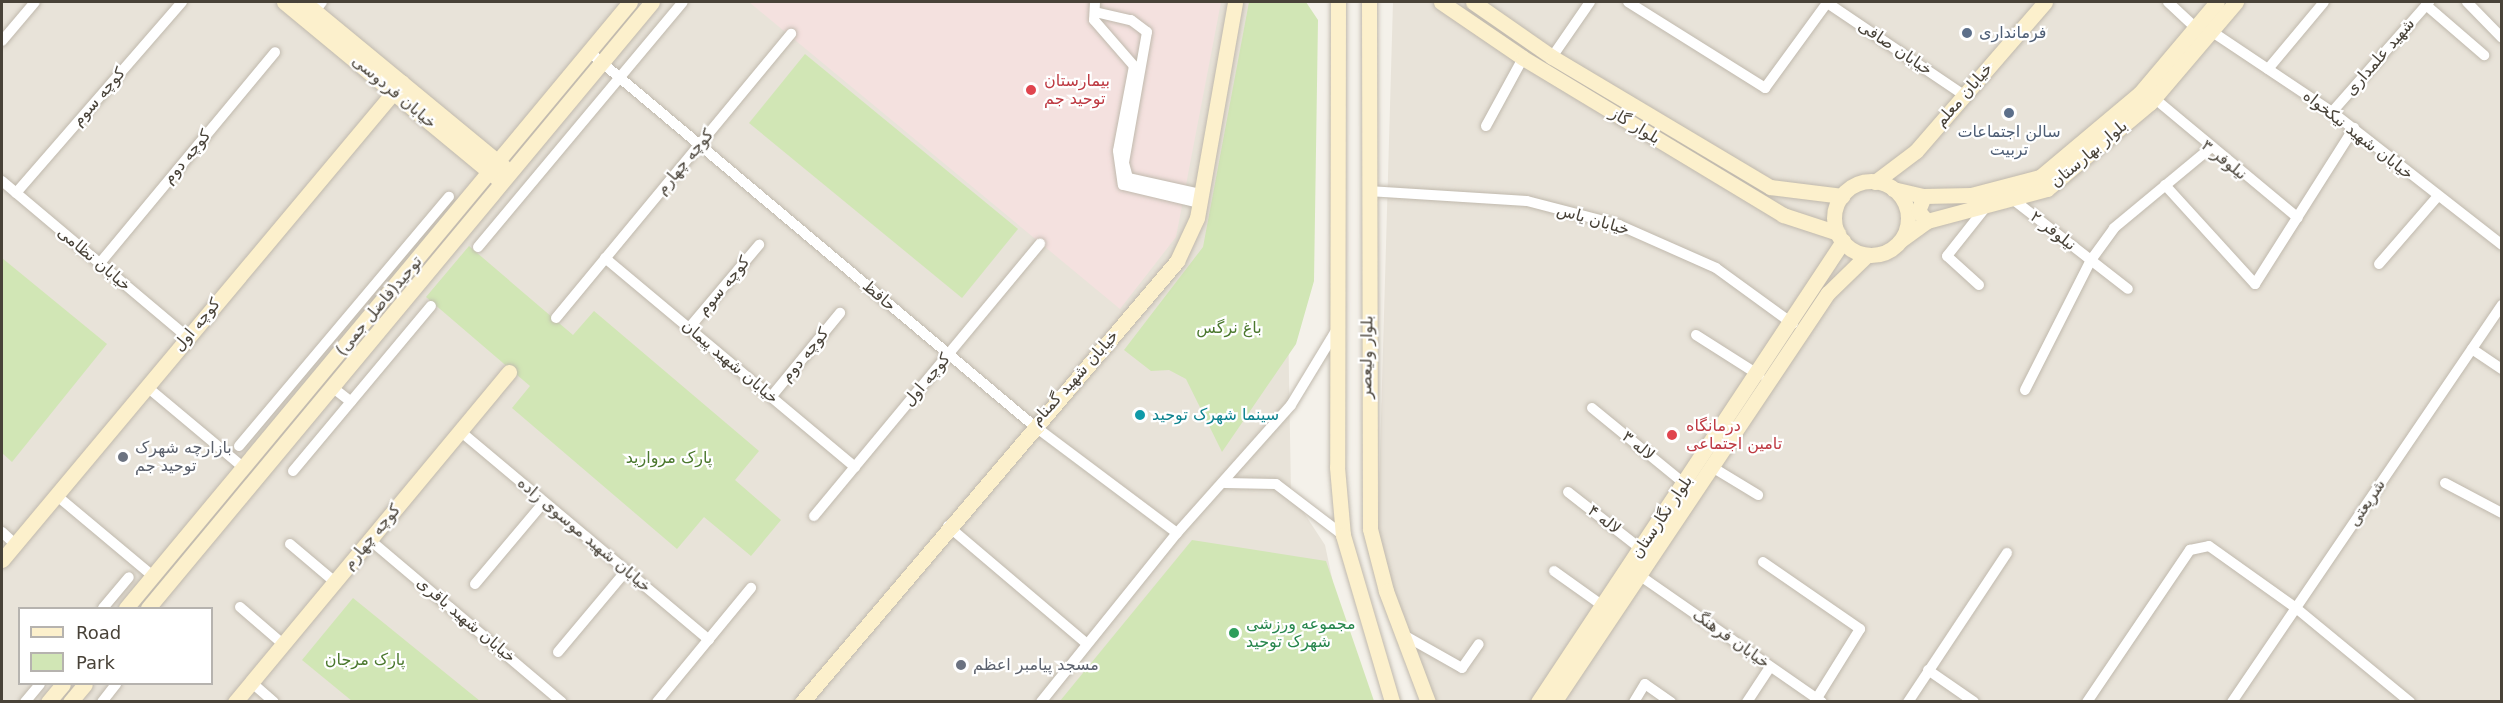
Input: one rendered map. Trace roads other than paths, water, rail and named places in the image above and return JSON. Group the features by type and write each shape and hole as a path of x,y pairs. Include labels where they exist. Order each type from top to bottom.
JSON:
{"street":[{"path":"2,41 35,2"},
{"name":"کوچه سوم","path":"16,193 182,2"},
{"name":"خیابان فردوسی","path":"284,2 312,9 397,86 507,178"},
{"name":"توحید(فاضل جمی)","path":"128,607 630,2"},
{"name":"توحید(فاضل جمی)","path":"155,606 332,387 652,2"},
{"path":"478,247 683,2"},
{"name":"خیابان شهید گمنام","path":"802,702 1033,425 1178,261 1200,199 1235,2"},
{"name":"بلوار ولیعصر","path":"1338,2 1341,322 1337,467 1343,535 1392,702"},
{"name":"بلوار ولیعصر","path":"1369,2 1370,529 1402,633 1428,702"},
{"name":"بلوار گاز","path":"1441,2 1523,58 1783,214 1840,237"},
{"name":"بلوار گاز","path":"1473,2 1552,57 1770,187 1842,196"},
{"path":"1552,57 1590,2"},
{"path":"1628,2 1765,88 1827,2"},
{"name":"خیابان صافی","path":"1827,2 1964,95"},
{"name":"خیابان معلم","path":"1875,182 1916,151 2045,2"},
{"path":"2168,2 2195,27"},
{"name":"بلوار بهارستان","path":"1893,189 1924,196 1971,195 2040,177 2140,93 2217,2"},
{"name":"بلوار بهارستان","path":"1901,240 1927,221 2015,201 2047,189 2154,98 2236,2"},
{"path":"2268,69 2324,2"},
{"path":"2467,2 2502,38"},
{"path":"2427,3 2484,55"},
{"name":"شهید علمداری","path":"2332,112 2427,3"},
{"path":"1094,11 1134,66 1118,151 1123,185 1200,199"},
{"path":"1094,11 1131,20 1147,32 1124,163 1128,178 1200,199"},
{"name":"خیابان شهید نیکخواه","path":"2211,31 2354,128 2502,245"},
{"name":"کوچه چهارم","path":"556,318 791,34"},
{"name":"حافظ","path":"588,51 1033,425 1176,533"},
{"name":"کوچه دوم","path":"100,263 275,52"},
{"path":"1486,126 1523,58"},
{"name":"کوچه اول","path":"2,560 397,86"},
{"name":"نیلوفر ۳","path":"2154,98 2209,149 2298,218"},
{"path":"2165,185 2255,284 2354,128"},
{"path":"2025,390 2091,260 2114,228 2209,149"},
{"name":"خیابان نظامی","path":"2,181 187,337"},
{"path":"1875,182 1893,189 1908,213 1901,240 1886,252 1867,255 1840,237 1835,214 1842,196 1857,184 1875,182"},
{"name":"خیابان یاس","path":"1368,191 1527,201 1618,225 1716,268 1793,324"},
{"path":"1783,214 1795,205 1793,191"},
{"path":"1924,196 1918,211 1927,221"},
{"path":"2379,264 2439,196"},
{"path":"239,446 305,364 449,197"},
{"name":"نیلوفر ۲","path":"2015,201 2128,289"},
{"path":"1979,285 1947,256 1986,207"},
{"name":"بلوار نگارستان","path":"1538,702 1793,324 1840,237"},
{"name":"کوچه اول","path":"814,516 1040,244"},
{"name":"کوچه سوم","path":"689,328 759,245"},
{"name":"بلوار نگارستان","path":"1554,702 1828,293 1867,255"},
{"name":"خیابان شهید پیمان","path":"605,258 855,467"},
{"name":"شریعتی","path":"2232,702 2502,305"},
{"path":"293,471 431,306"},
{"name":"کوچه دوم","path":"771,396 840,314"},
{"path":"1041,702 1176,533 1226,483 1291,405 1341,322"},
{"path":"1696,335 1759,375"},
{"path":"2472,349 2502,369"},
{"path":"305,364 319,377"},
{"name":"کوچه چهارم","path":"235,702 509,372"},
{"path":"146,386 243,467"},
{"path":"332,387 351,402"},
{"name":"لاله ۳","path":"1592,408 1684,484"},
{"name":"خیابان شهید موسوی زاده","path":"460,431 709,640"},
{"path":"1712,467 1758,495"},
{"path":"1226,483 1276,484 1343,535"},
{"path":"2445,483 2502,513"},
{"name":"لاله ۴","path":"1568,492 1641,549"},
{"path":"56,495 153,576"},
{"path":"475,584 544,502"},
{"path":"948,526 1087,644"},
{"path":"2,532 15,544"},
{"name":"خیابان شهید باقری","path":"370,540 562,702"},
{"path":"290,544 335,582"},
{"path":"2087,702 2190,550 2209,546 2296,608 2410,702"},
{"path":"1908,702 2007,554"},
{"path":"1763,562 1860,629 1820,700"},
{"path":"558,652 626,571"},
{"path":"1554,572 1603,606"},
{"name":"خیابان فرهنگ","path":"1639,575 1820,700"},
{"path":"105,607 129,577"},
{"path":"657,702 751,588"},
{"path":"240,608 283,644"},
{"path":"1402,633 1462,668 1479,644"},
{"path":"1747,702 1770,667"},
{"path":"1928,670 1974,702"},
{"path":"251,682 274,702"},
{"path":"1634,702 1645,684 1671,702"},
{"path":"25,702 39,685"},
{"path":"48,702 62,685"},
{"path":"70,702 84,685"},
{"path":"102,702 111,686"}],"place":[{"name":"فرمانداری","path":"1967,33"},
{"name":"بیمارستان توحید جم","path":"1031,90"},
{"name":"سالن اجتماعات تربیت","path":"2009,113"},
{"name":"سینما شهرک توحید","path":"1140,415"},
{"name":"درمانگاه تامین اجتماعی","path":"1672,435"},
{"name":"بازارچه شهرک توحید جم","path":"123,457"},
{"name":"مجموعه ورزشی شهرک توحید","path":"1234,633"},
{"name":"مسجد پیامبر اعظم","path":"961,665"}],"park label":[{"name":"باغ نرگس","path":"1229,328"},
{"name":"پارک مروارید","path":"669,458"},
{"name":"پارک مرجان","path":"365,660"}]}
